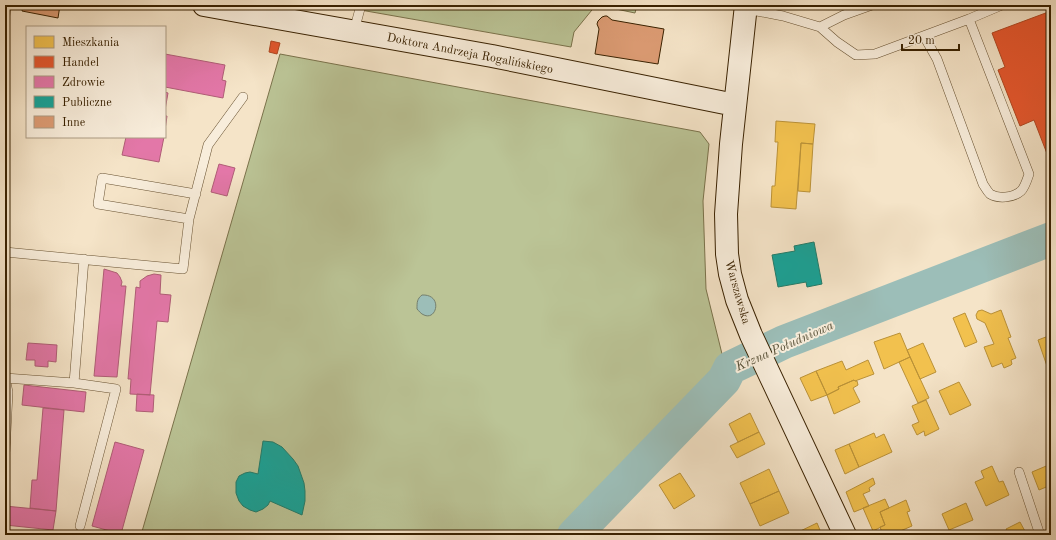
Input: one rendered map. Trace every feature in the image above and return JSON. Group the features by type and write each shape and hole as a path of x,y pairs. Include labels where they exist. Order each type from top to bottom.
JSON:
{"main road":[{"name":"Doktora Andrzeja Rogalińskiego","path":"204,5 236,8 492,56 735,105"},
{"name":"Warszawska","path":"746,7 735,105 726,214 727,254 730,274 737,300 750,336 845,535"}],"lane":[{"path":"5,16 6,5"},
{"path":"354,31 361,5"},
{"path":"820,27 844,15 872,5"},
{"path":"746,7 820,27 837,42 856,55 875,54 1002,5"},
{"path":"924,36 937,59 983,184 989,193 997,197 1012,196 1020,192 1029,174 969,19"},
{"path":"5,252 183,269 189,219 208,145 243,97"},
{"path":"189,219 98,204 102,178 196,194"},
{"path":"74,383 84,259"},
{"path":"5,453 8,392 5,378 74,383 116,389 80,526"},
{"path":"1019,472 1040,535"}],"green space":[{"path":"332,5 596,5 574,32 571,47"},
{"path":"597,5 637,5 635,13"},
{"path":"280,54 700,132 709,144 703,201 706,289 723,358 555,535 141,535"}],"water":[{"path":"422,295 429,296 435,302 435,311 429,316 423,315 417,309 419,298"}],"building: Mieszkania":[{"path":"776,121 815,124 813,144 801,143 796,209 771,207 772,186 775,186 778,142 775,142"},
{"path":"801,143 813,144 810,192 798,191"},
{"path":"982,310 991,314 1001,310 1011,337 1008,338 1016,358 1011,360 1011,365 1004,368 1002,363 992,367 984,347 994,344 985,323 977,319 976,315 978,311"},
{"path":"965,313 977,342 965,347 953,318"},
{"path":"900,333 910,357 884,369 874,342"},
{"path":"1051,335 1051,368 1048,369 1038,340"},
{"path":"923,343 936,372 920,379 907,350"},
{"path":"910,357 929,398 918,403 899,362"},
{"path":"868,360 874,374 838,387 839,389 827,395 816,371 842,361 846,370"},
{"path":"816,371 827,395 811,401 800,378"},
{"path":"854,380 857,381 858,385 853,388 860,402 834,414 827,395 839,389 838,387"},
{"path":"959,382 971,405 950,415 939,391"},
{"path":"926,400 939,429 925,436 924,431 917,435 912,425 919,422 912,406"},
{"path":"750,413 759,432 738,442 729,424"},
{"path":"759,432 765,444 737,458 730,446"},
{"path":"874,433 876,438 884,434 892,452 859,467 849,444"},
{"path":"849,444 859,467 845,474 835,450"},
{"path":"1051,464 1051,485 1039,490 1032,472"},
{"path":"992,466 999,482 1003,481 1009,495 986,506 975,482 984,478 981,471"},
{"path":"769,469 779,491 750,504 740,483"},
{"path":"680,473 695,496 674,509 659,485"},
{"path":"873,478 875,484 869,488 870,491 863,494 869,506 854,512 846,492"},
{"path":"779,491 789,513 760,526 750,504"},
{"path":"885,499 889,508 880,512 885,525 873,531 863,508"},
{"path":"906,500 910,511 907,512 912,526 891,535 883,535 880,527 885,525 880,512"},
{"path":"966,503 973,520 949,530 942,514"},
{"path":"1020,522 1026,533 1028,532 1030,535 1009,535 1006,529"},
{"path":"817,523 822,535 792,535"}],"building: Handel":[{"path":"1051,11 1051,164 1034,120 1020,126 998,70 1005,67 992,33"},
{"path":"271,41 280,43 277,54 269,52"}],"building: Zdrowie":[{"path":"166,54 225,65 222,80 226,81 223,98 166,87"},
{"path":"166,92 168,93 166,104"},
{"path":"126,138 164,138 159,162 122,155"},
{"path":"219,164 235,168 227,196 211,192"},
{"path":"104,269 117,273 122,282 121,286 126,286 117,377 94,376"},
{"path":"154,274 161,275 160,294 171,295 168,322 157,321 150,395 130,394 131,379 128,379 136,287 140,288 140,281 147,276"},
{"path":"28,343 57,345 56,362 48,361 48,367 35,366 35,360 26,360"},
{"path":"24,385 86,392 84,412 22,405"},
{"path":"137,394 154,395 153,412 136,411"},
{"path":"43,408 64,410 56,511 30,508 32,480 37,480"},
{"path":"115,442 144,450 121,534 92,526"},
{"path":"5,506 56,511 53,530 5,525"}],"building: Publiczne":[{"path":"814,242 822,284 807,287 806,282 778,287 772,255 795,251 794,246"},
{"path":"263,441 273,442 282,447 298,466 305,491 305,501 302,515 270,501 263,509 256,512 243,506 239,501 236,493 236,482 239,476 245,473 250,472 258,474"}],"building: Inne":[{"path":"23,5 60,5 58,18 22,11"},
{"path":"605,16 612,20 664,29 658,64 595,54 599,29 597,24 602,17"}],"waterway":[{"name":"Krzna Południowa","path":"574,535 724,380 730,368 784,342 1051,239"}]}
